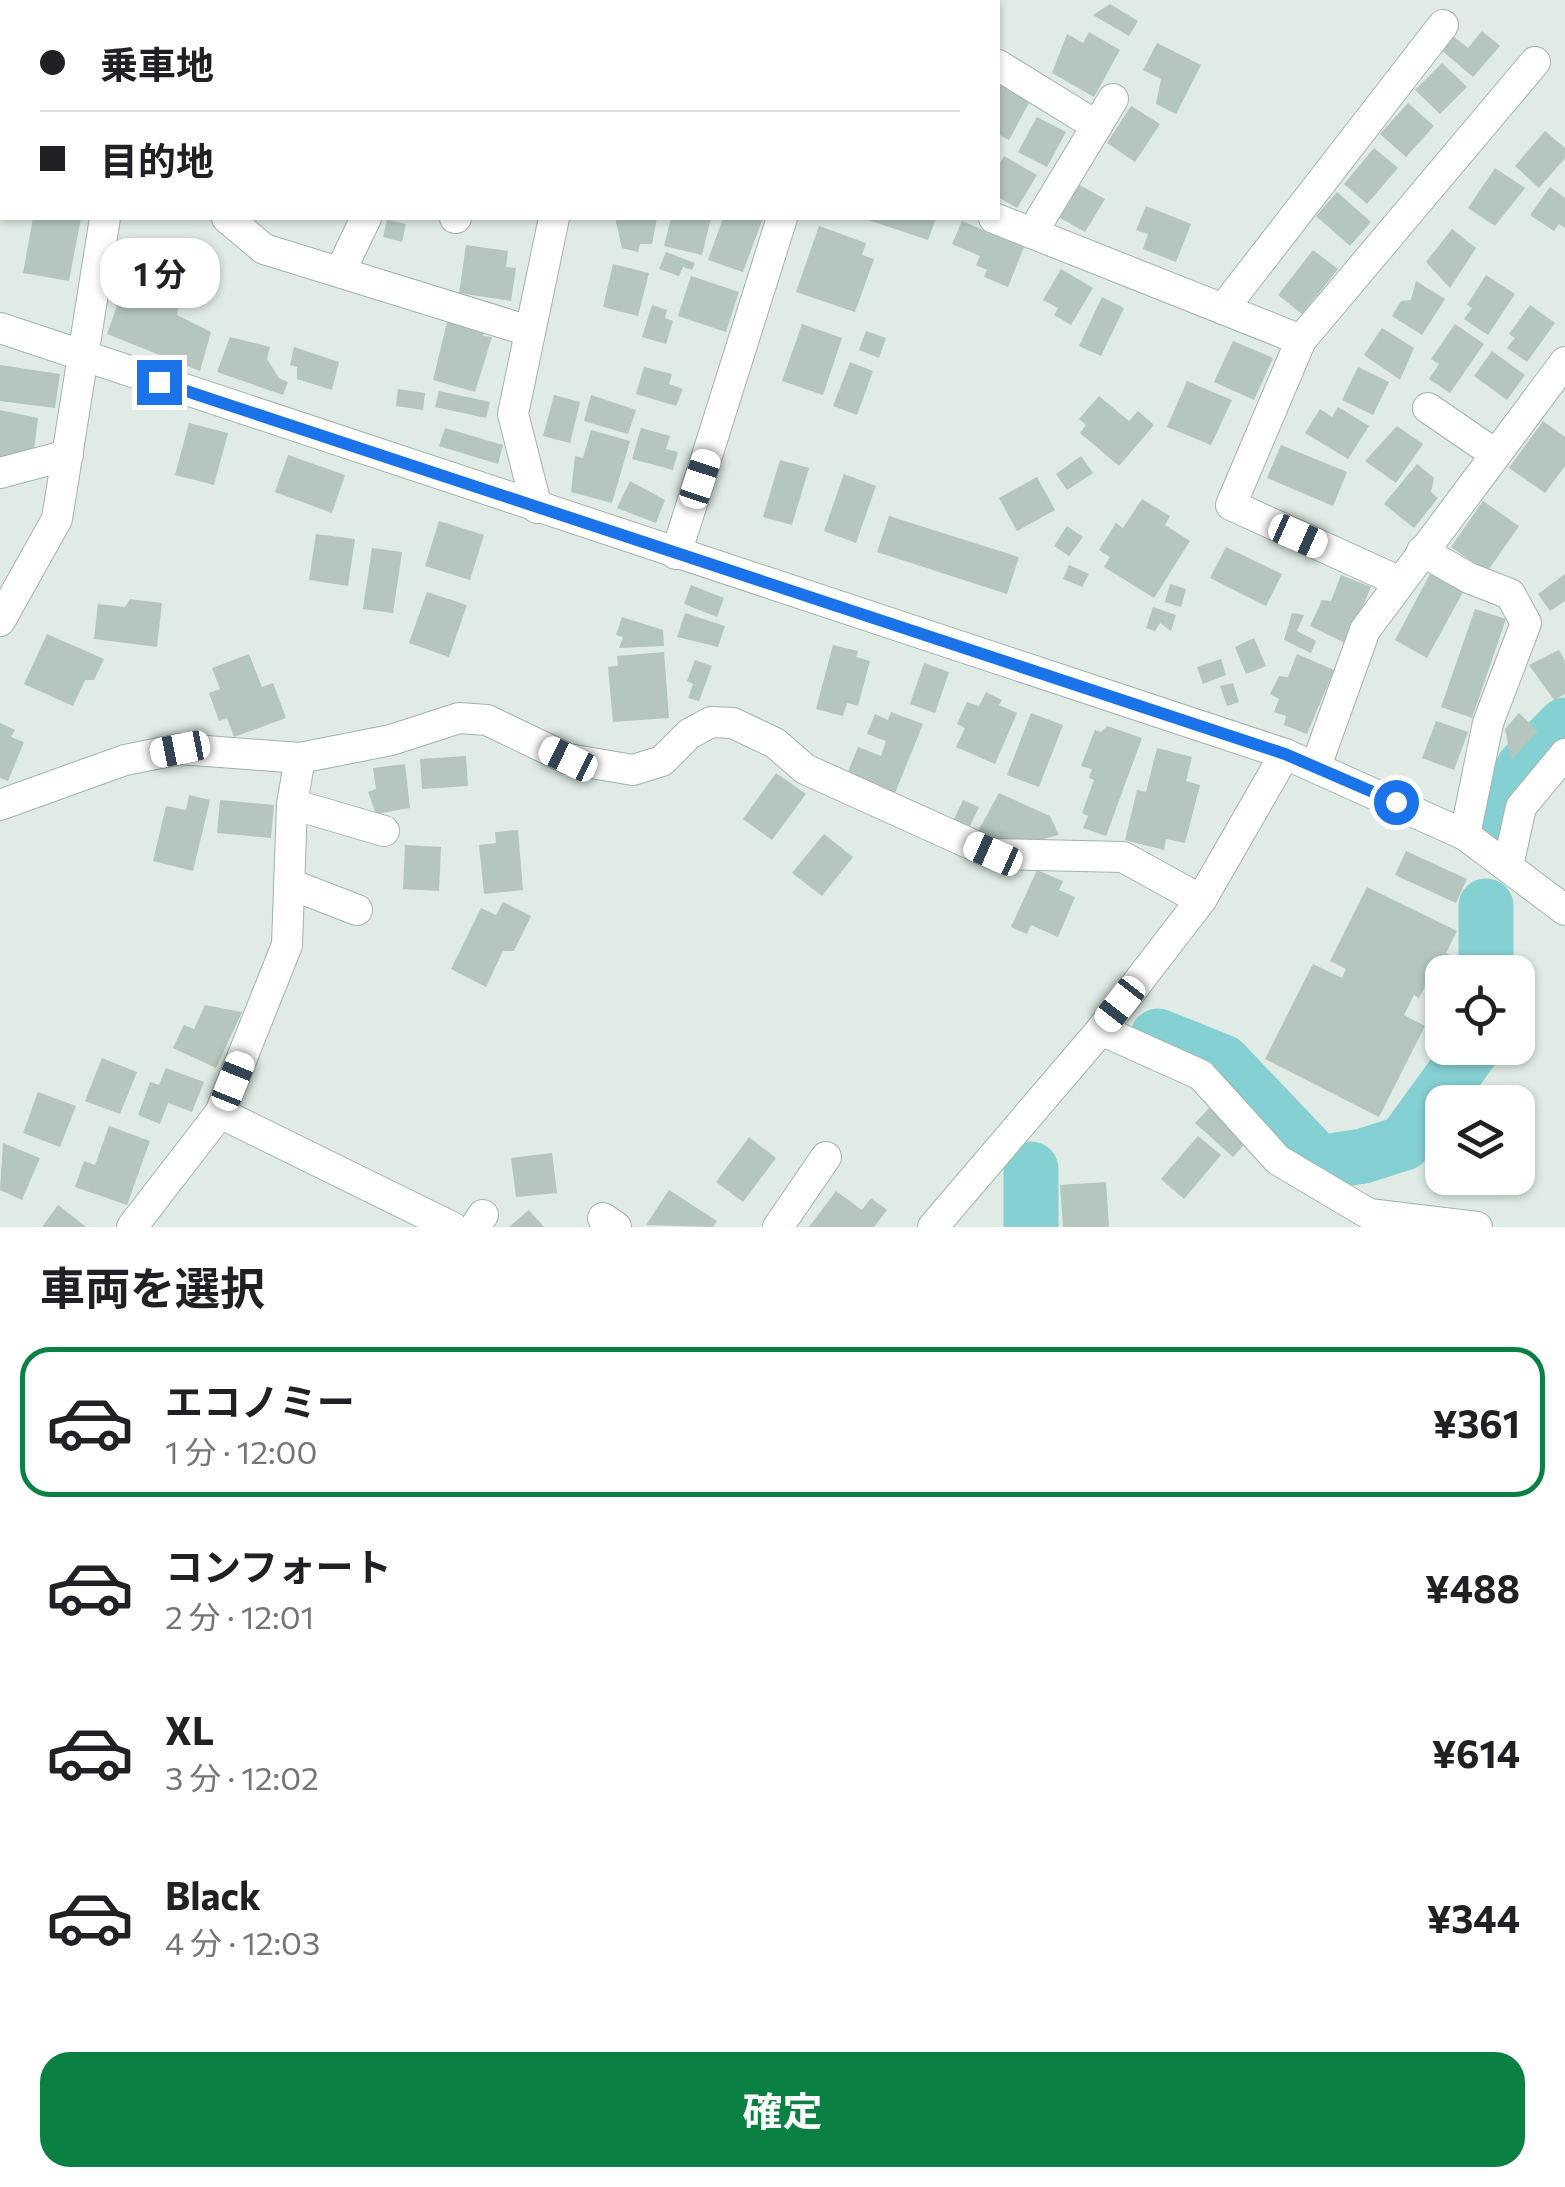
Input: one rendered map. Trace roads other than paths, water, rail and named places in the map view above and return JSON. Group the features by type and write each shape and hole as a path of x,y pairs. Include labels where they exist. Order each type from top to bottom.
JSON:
{"street":[{"path":"1223,309 1443,25"},
{"path":"1398,581 1231,505 1302,340 1535,62"},
{"path":"1000,66 1096,126"},
{"path":"1032,233 1113,99"},
{"path":"0,621 57,519 105,220"},
{"path":"229,220 264,249 529,331"},
{"path":"340,272 365,220"},
{"path":"537,508 513,414 554,220"},
{"path":"676,554 781,220"},
{"path":"999,220 1302,340"},
{"path":"0,328 1285,754 1466,835 1565,910"},
{"path":"1316,766 1366,630 1398,581 1565,362"},
{"path":"1428,408 1495,454"},
{"path":"0,473 68,455"},
{"path":"1422,551 1469,578 1510,594 1526,623 1488,723 1466,835"},
{"path":"0,805 125,760 180,749 300,758 392,740 459,718 487,720 568,759 633,770 662,761 689,734 711,722 732,723 775,743 805,769 993,854 1123,856 1200,900"},
{"path":"933,1227 1100,1030 1200,900 1285,754"},
{"path":"1508,866 1522,808 1565,754"},
{"path":"132,1227 220,1113 286,944 292,804 300,758"},
{"path":"292,804 384,831"},
{"path":"290,884 357,910"},
{"path":"1100,1030 1201,1075 1278,1160 1369,1214 1476,1227"},
{"path":"220,1113 452,1227"},
{"path":"778,1227 826,1157"}],"waterway":[{"path":"1501,813 1523,768 1565,725"},
{"path":"1486,906 1486,955"},
{"path":"1158,1036 1223,1062 1319,1163 1363,1156 1404,1143 1461,1065"},
{"path":"1031,1169 1031,1227"}]}
